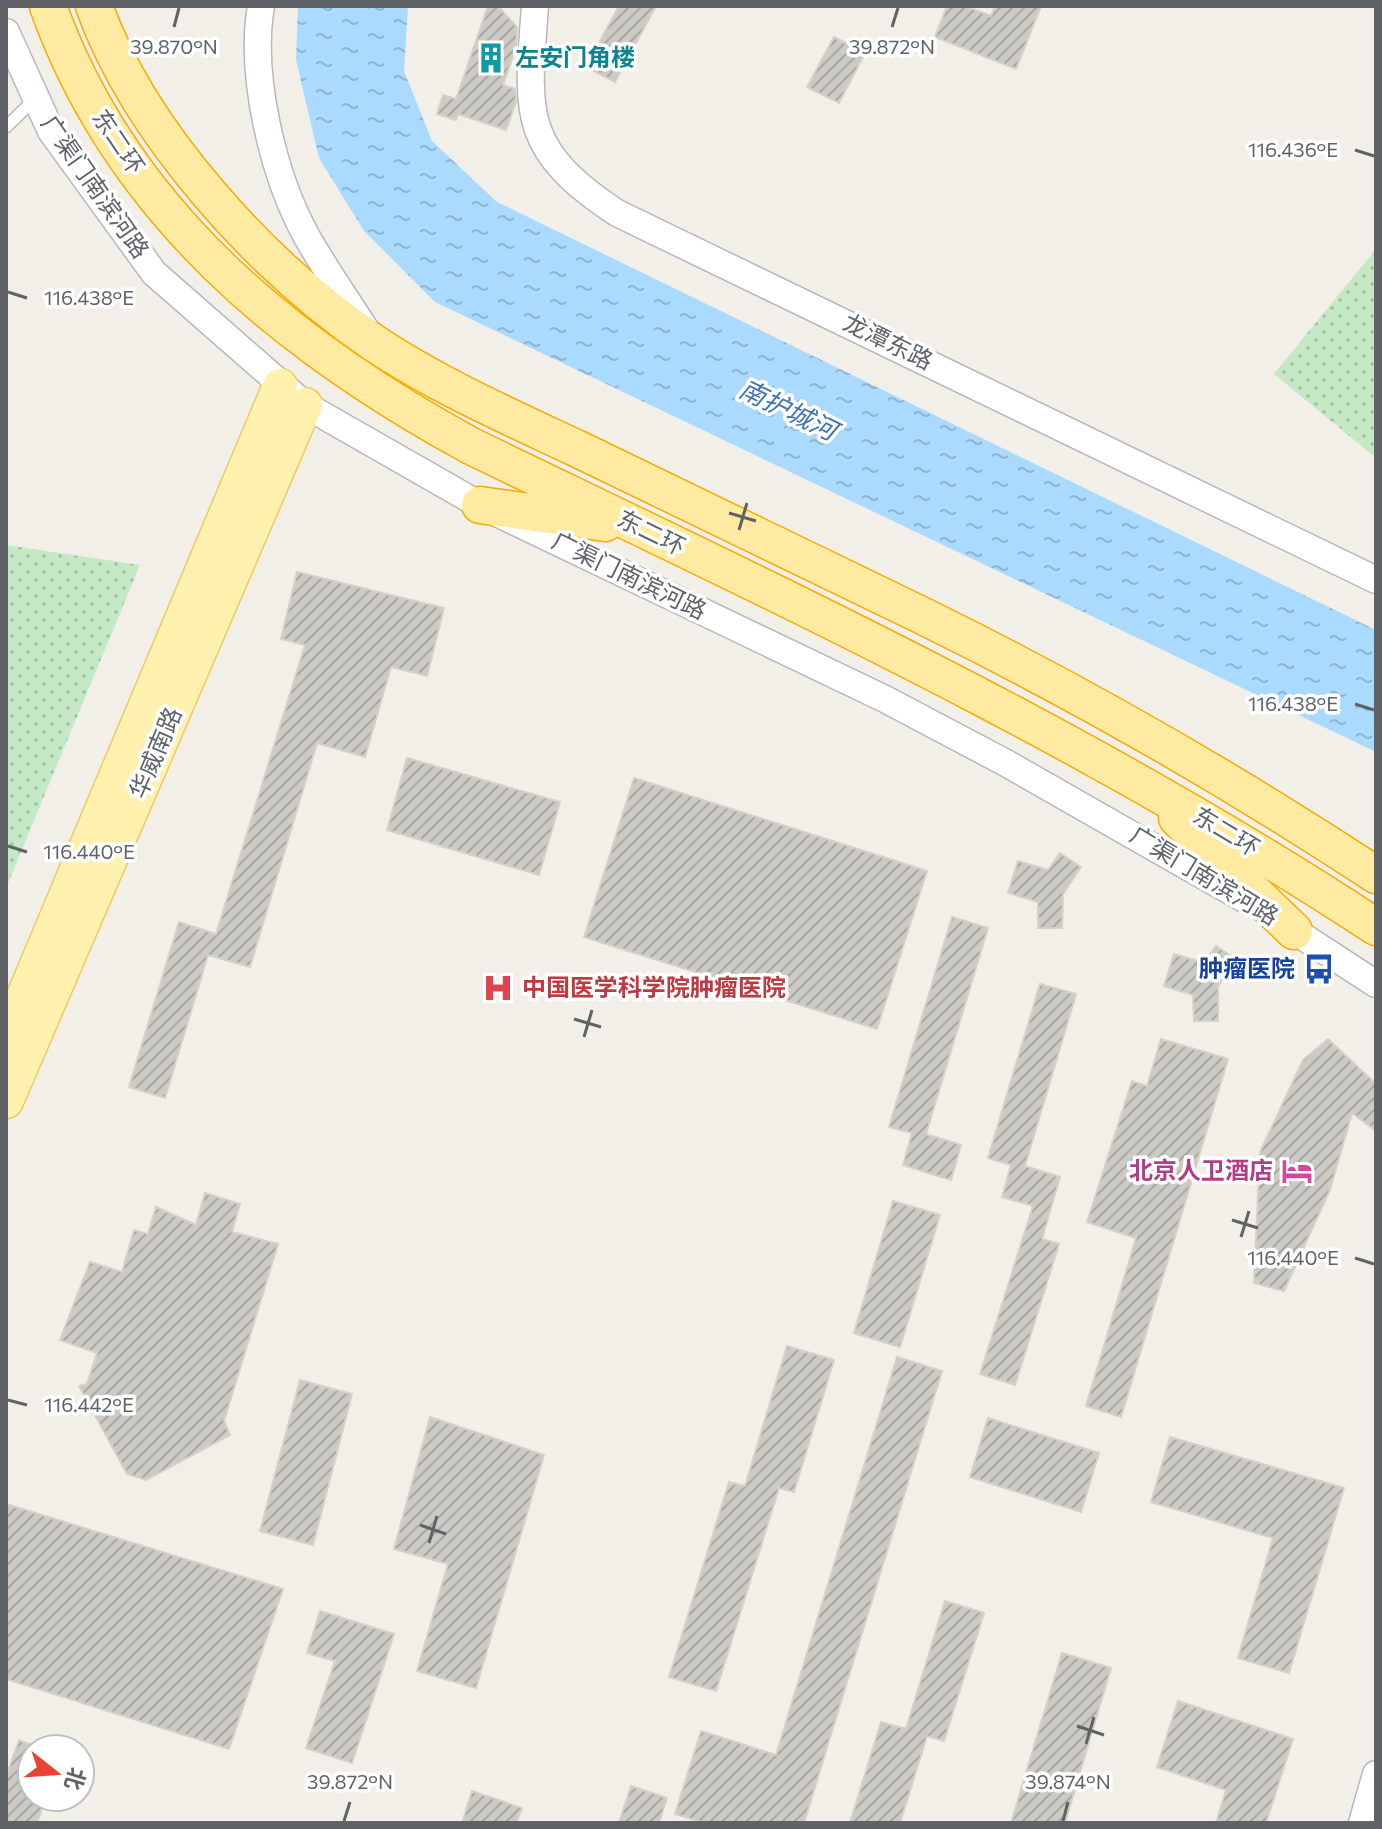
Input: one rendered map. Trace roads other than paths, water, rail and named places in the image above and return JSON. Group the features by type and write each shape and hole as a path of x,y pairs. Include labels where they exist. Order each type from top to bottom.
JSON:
{"highway":[{"name":"东二环","path":"48,6 93,107 190,241 262,308 401,408 906,656 1136,778 1234,835 1376,927"},
{"name":"东二环","path":"94,6 130,85 222,211 290,275 374,343 491,407 926,617 1062,689 1256,798 1376,875"},
{"path":"480,505 640,528"},
{"path":"1136,778 1294,931"}],"main road":[{"name":"华威南路","path":"6,1039 293,395"},
{"name":"华威南路","path":"6,1101 293,395"}],"street":[{"path":"261,6 259,85 277,160 306,235 374,343"},
{"name":"龙潭东路","path":"535,6 529,93 535,124 551,156 579,188 617,213 1376,580"},
{"name":"广渠门南滨河路","path":"6,32 51,131 154,273 293,395 480,505 912,713 1112,820 1376,984"},
{"path":"1362,1823 1376,1774"}],"lane":[{"path":"6,127 35,99"}],"water":[{"name":"南护城河","path":"298,6 408,6 404,71 432,141 497,202 1376,630 1376,752 435,302 364,231 319,158 296,60"}],"place":[{"name":"左安门角楼","path":"491,58"},
{"name":"肿瘤医院","path":"1319,969"},
{"name":"中国医学科学院肿瘤医院","path":"498,988"},
{"name":"北京人卫酒店","path":"1297,1171"}]}
